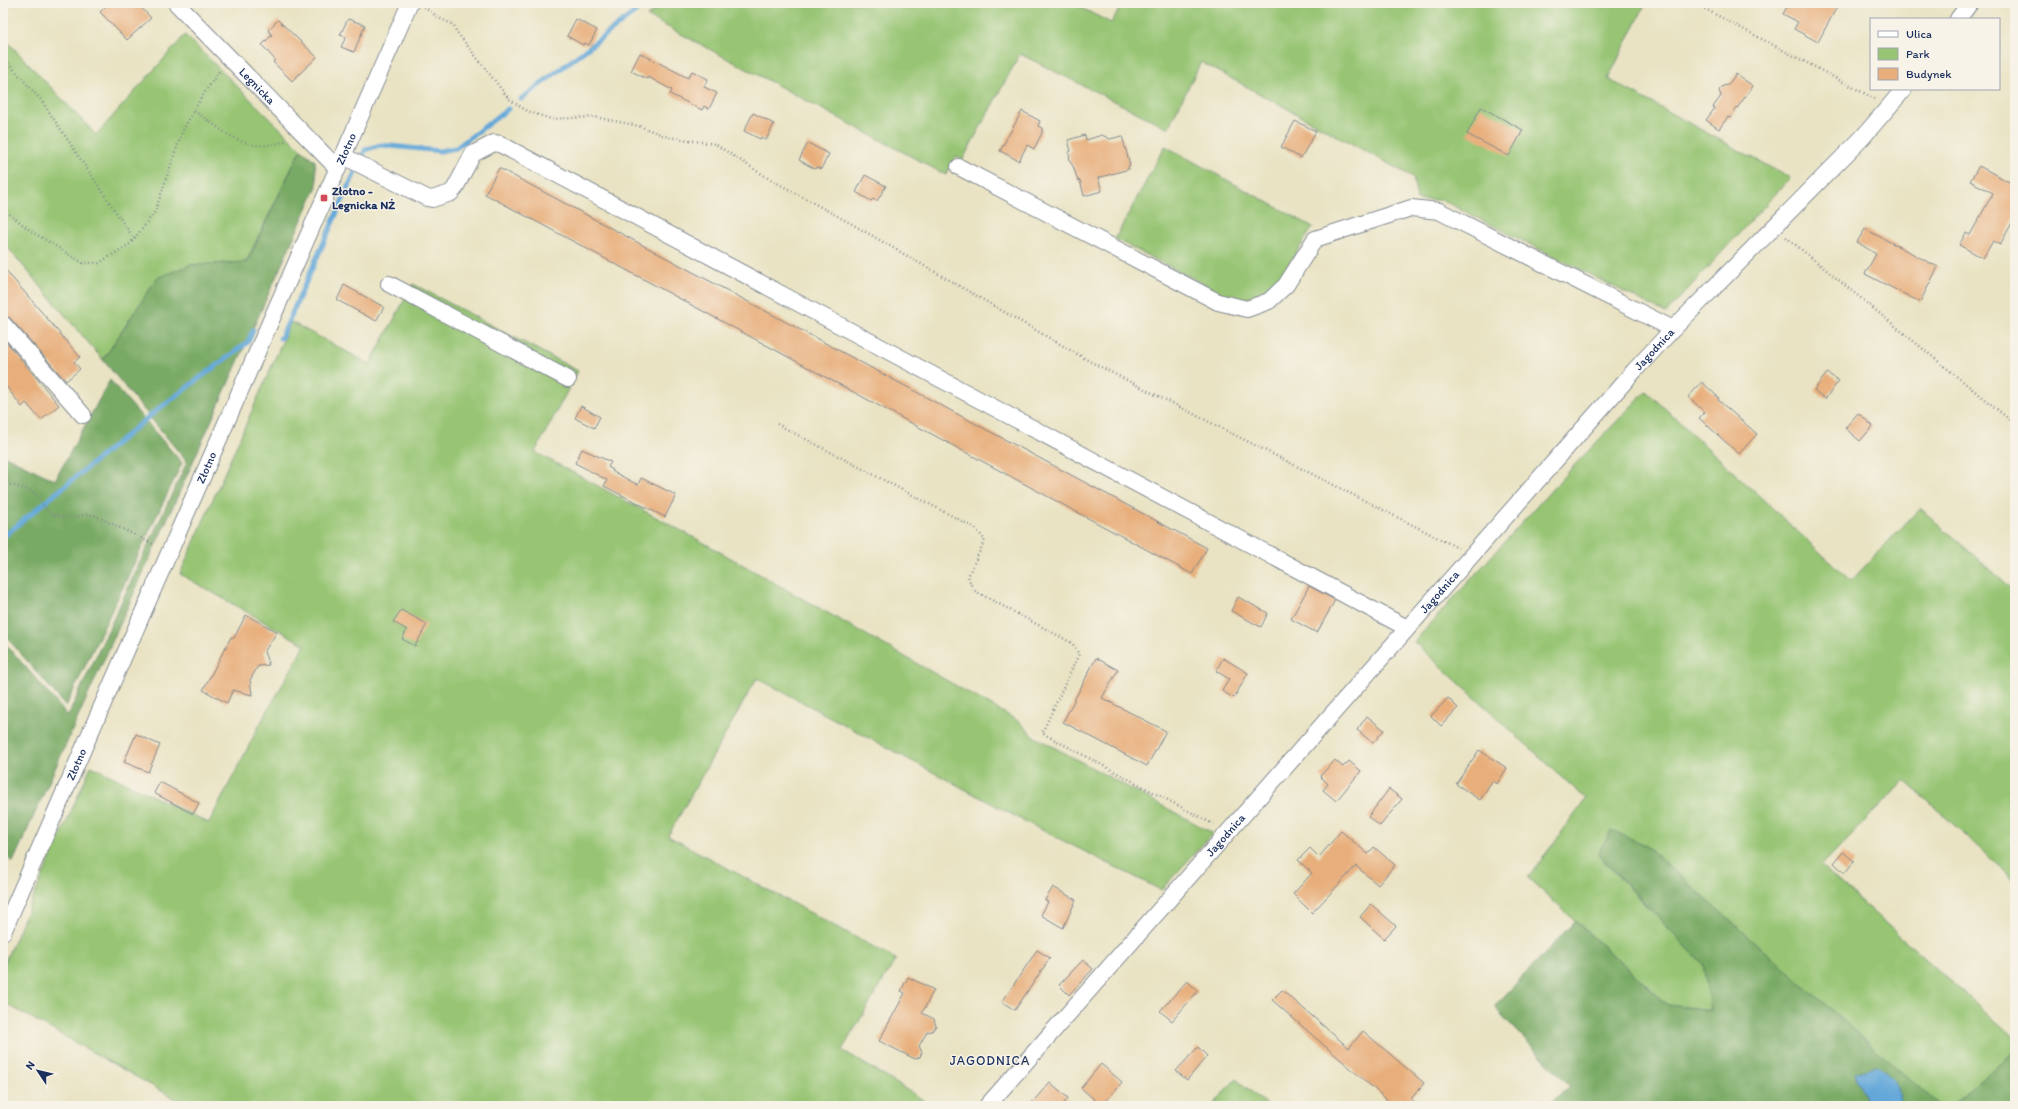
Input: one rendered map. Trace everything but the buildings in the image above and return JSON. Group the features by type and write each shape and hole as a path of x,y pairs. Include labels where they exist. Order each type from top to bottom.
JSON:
{"street":[{"name":"Legnicka","path":"176,3 304,135 350,164 432,199 451,192 455,188 473,154 494,143 500,144 1407,628"},
{"name":"Złotno","path":"3,932 350,164 410,3"},
{"path":"1959,18 1970,3"},
{"name":"Jagodnica","path":"987,1106 1471,555 1673,329 1862,138 1903,90"},
{"path":"959,167 1218,302 1231,306 1247,309 1269,301 1286,285 1315,239 1411,208 1440,211 1673,329"},
{"path":"390,284 568,379"},
{"path":"3,324 82,415"}],"path":[{"path":"422,3 425,8 454,26 456,31 491,75 499,88 512,102 521,108 551,119 595,117 639,126 668,137 716,144 768,178 850,223 1091,362 1471,555"},
{"path":"1694,3 1889,107"},
{"path":"3,57 41,100 134,239"},
{"path":"3,209 31,231 83,264 99,264 130,244 155,212 182,132 228,58"},
{"path":"194,111 230,137 247,144 274,145 304,135"},
{"path":"1774,228 2015,424"},
{"path":"777,424 975,528 985,540 968,576 974,590 1072,643 1079,654 1042,733 1228,832"},
{"path":"3,481 37,496 46,511 62,517 87,514 94,515 149,542"}],"green space":[{"path":"666,3 1072,3 1111,23 1123,3 1646,3 1608,79 1790,178 1666,313 1442,200 1417,200 1413,177 1201,62 1168,128 1020,54 963,159 956,156 946,175 647,16"},
{"path":"185,35 301,149 246,262 190,265 157,278 103,360 3,242 3,37 96,135"},
{"path":"1165,146 1313,227 1280,278 1265,294 1246,299 1225,295 1115,239"},
{"path":"301,149 315,161 317,186 13,862 3,854 3,641 68,716 187,462 103,360 157,278 190,265 247,262"},
{"path":"413,284 578,371 535,452 706,544 1020,722 1033,736 1213,833 1161,890 1028,823 757,678 668,836 896,959 842,1050 933,1106 745,1106 738,1102 735,1106 188,1106 3,1002 3,966 91,766 209,823 260,724 305,645 180,574 291,322 370,364"},
{"path":"110,380 182,463 66,706 3,633 3,455 55,480"},
{"path":"1646,391 1851,581 1920,508 2015,592 2015,881 1905,780 1821,866 2015,1038 2015,1051 1950,1106 1940,1106 1920,1089 1645,845 1598,855 1703,964 1712,1010 1668,1005 1528,878 1586,799 1414,642 1566,474"},
{"path":"1611,830 1645,845 1940,1106 1547,1106 1570,1086 1494,1007 1575,921 1668,1005 1711,1010 1703,964 1598,854"},
{"path":"2015,1051 2015,1106 1950,1106"},
{"path":"1236,1079 1268,1106 1212,1106"}],"water":[{"path":"1876,1066 1895,1082 1899,1092 1899,1106 1864,1106 1866,1096 1856,1079 1856,1073"}],"waterway":[{"path":"521,99 647,3"},
{"path":"280,338 365,150 380,145 440,151 456,148 508,109"},
{"path":"3,537 157,410 248,342 253,330"}],"place":[{"name":"Złotno - Legnicka NŻ","path":"324,198"}],"district":[{"name":"JAGODNICA","path":"990,1060"}]}
